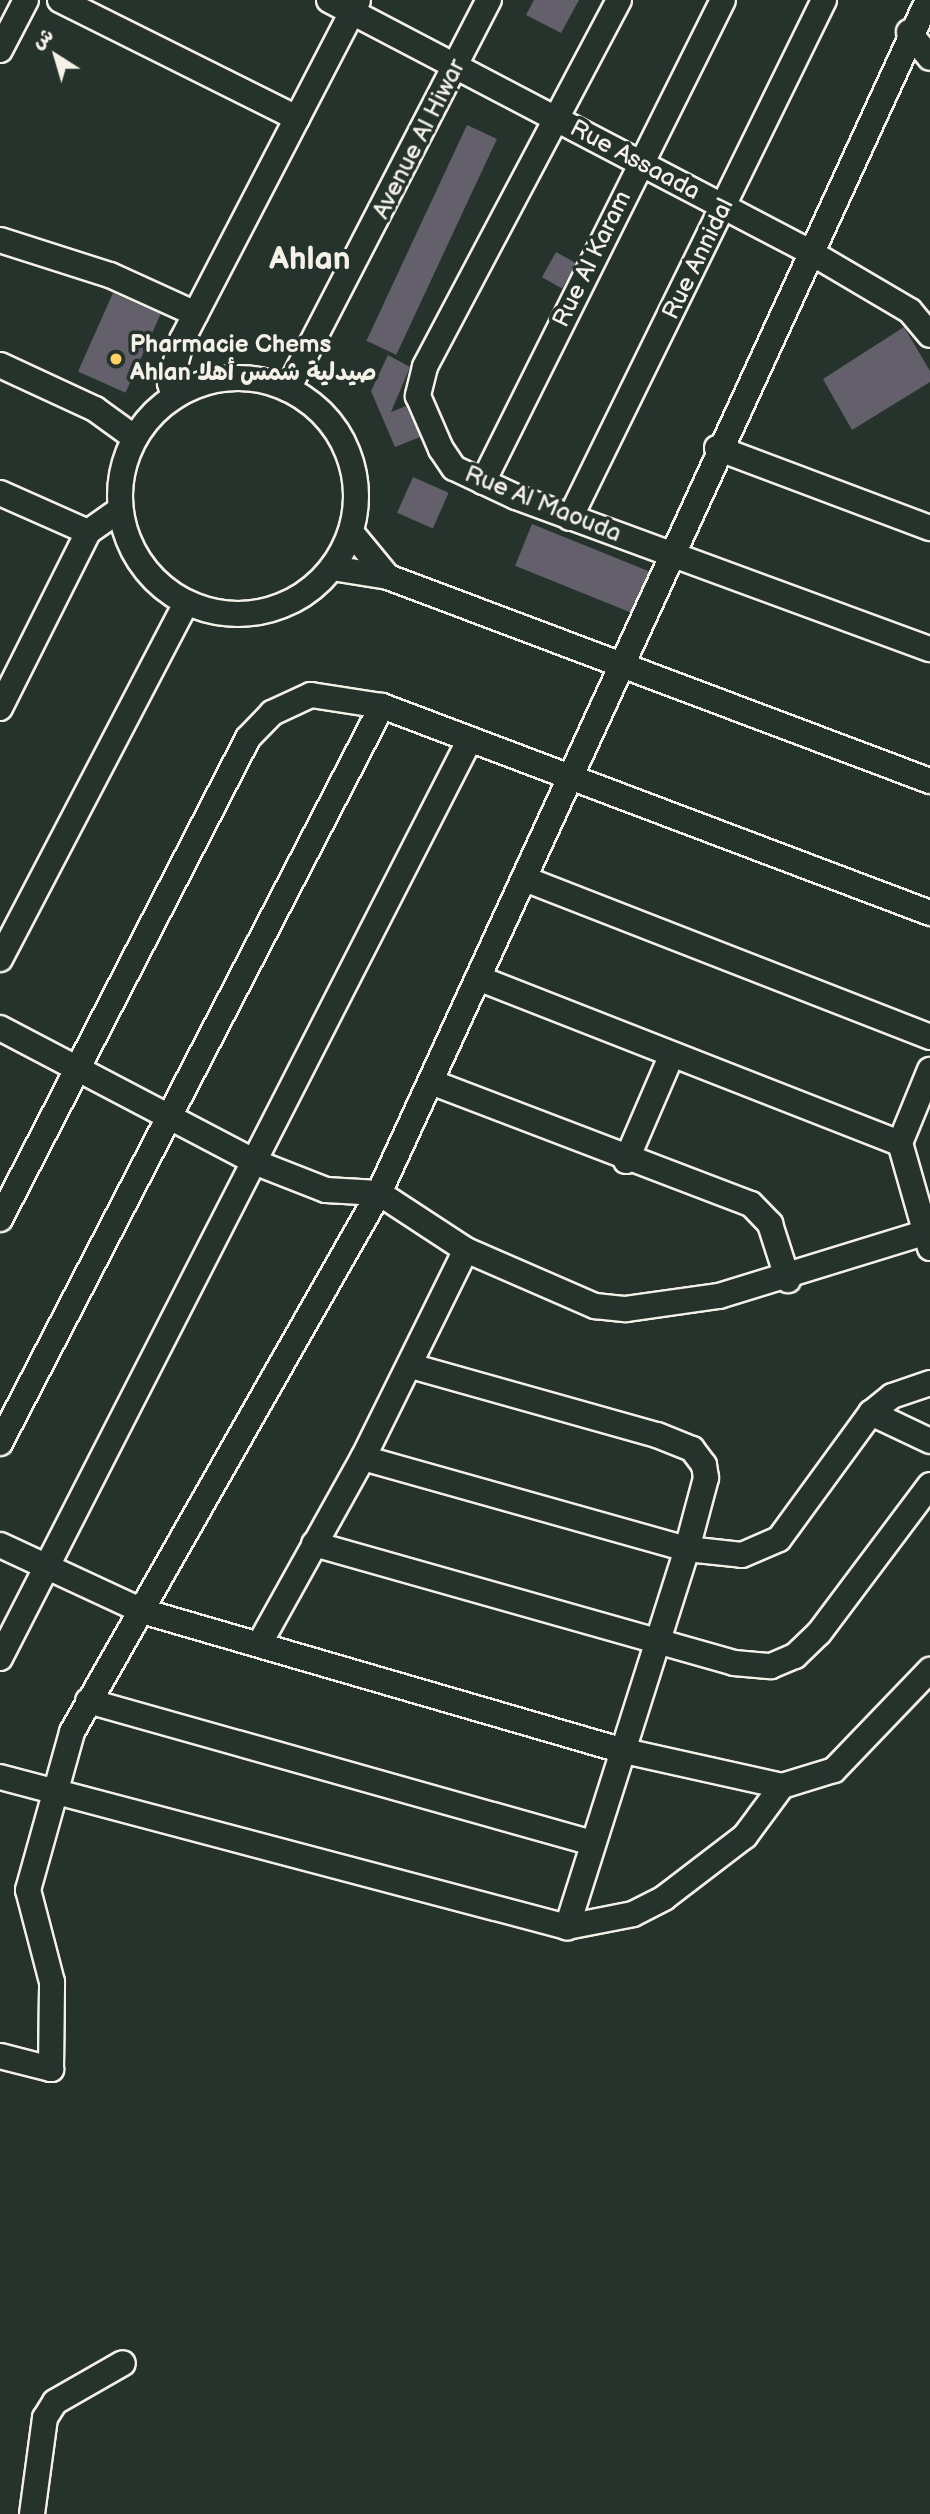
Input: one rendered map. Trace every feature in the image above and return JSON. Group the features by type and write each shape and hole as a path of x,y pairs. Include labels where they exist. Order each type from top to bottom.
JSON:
{"street":[{"path":"60,0 297,118"},
{"name":"Rue Assaada","path":"329,0 355,6 456,66 810,252 910,311 930,335"},
{"name":"Avenue Al Hiwar","path":"288,389 489,0"},
{"name":"Rue Al Maouda","path":"619,0 419,381 418,396 441,449 454,468 570,518 670,551 930,649"},
{"name":"Rue Al Karam","path":"483,482 639,163 723,0"},
{"name":"Rue Annidal","path":"570,518 824,0"},
{"path":"0,2056 51,2068 51,1982 28,1891 55,1794 88,1701 142,1611 379,1193 623,666 670,551 717,448 810,252 909,32 928,0"},
{"path":"0,50 21,2"},
{"path":"95,409 164,405 230,378 288,389 327,418 346,449 356,484 351,532 332,568 280,606 249,614 186,603 141,565 120,510 122,473 135,438 164,405 174,365 196,314 355,6"},
{"path":"909,32 930,58"},
{"path":"0,240 110,275 196,314"},
{"path":"0,365 95,409 135,438"},
{"path":"717,448 930,528"},
{"path":"1,494 88,532"},
{"path":"0,708 88,532 120,510"},
{"path":"351,532 388,577"},
{"path":"332,568 388,577 930,781"},
{"path":"0,959 186,603"},
{"path":"0,1219 75,1068 257,726 311,695 382,706 930,913"},
{"path":"0,1443 382,706"},
{"path":"0,1658 48,1573 469,741"},
{"path":"525,878 930,1037"},
{"path":"478,978 900,1143"},
{"path":"0,1028 257,1163 326,1190 379,1193 466,1250 568,1299 618,1308 788,1280 928,1238 900,1143 926,1092 930,1070"},
{"path":"626,1161 671,1054"},
{"path":"431,1082 626,1161 751,1204 770,1224 788,1280"},
{"path":"261,1641 363,1458 411,1366 466,1250"},
{"path":"411,1366 692,1449 706,1478 658,1643 620,1750 567,1927"},
{"path":"363,1458 687,1549 741,1555 779,1539 871,1413 892,1396 930,1382"},
{"path":"871,1413 930,1441"},
{"path":"314,1544 658,1643 755,1667 795,1656 873,1566 930,1485"},
{"path":"0,1545 48,1573 142,1611 261,1641 620,1750 782,1786 820,1779 850,1757 930,1670"},
{"path":"88,1701 592,1843"},
{"path":"0,1777 55,1794 567,1927 633,1914 664,1898 745,1836 782,1786"},
{"path":"32,2514 33,2476 45,2418 55,2402 123,2362"}],"building":[{"path":"534,0 579,0 561,33 526,15"},
{"path":"467,125 497,139 396,355 366,341"},
{"path":"556,252 576,263 562,289 542,277"},
{"path":"113,293 161,314 126,393 78,372"},
{"path":"904,327 930,371 930,382 852,430 823,379"},
{"path":"388,355 410,367 391,412 406,406 420,437 395,447 371,391"},
{"path":"413,477 449,493 433,528 397,513"},
{"path":"532,524 649,571 632,613 515,566"}],"place":[{"name":"Pharmacie Chems Ahlan صيدلية شمس أهلا","path":"116,359"}],"district":[{"name":"Ahlan","path":"310,260"}]}
